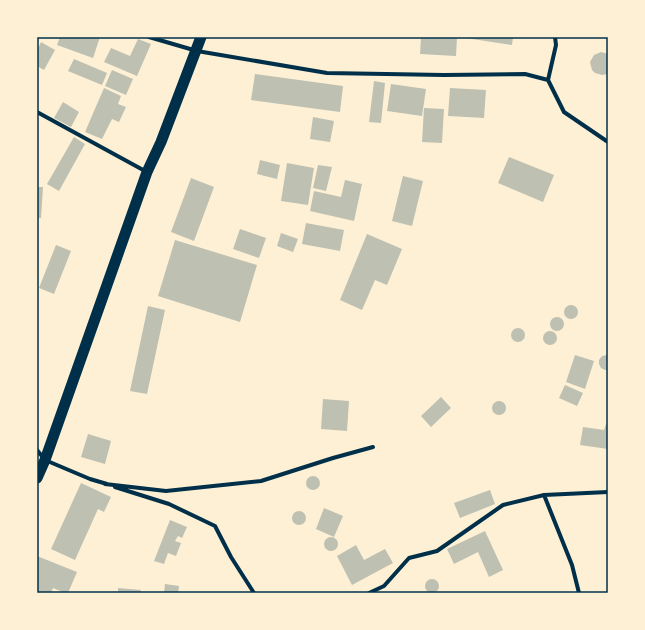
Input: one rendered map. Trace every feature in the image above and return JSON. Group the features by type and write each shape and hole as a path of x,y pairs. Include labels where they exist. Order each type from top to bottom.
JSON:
{"highway":[{"path":"37,478 45,460 147,172 161,142 197,51 201,37"}],"street":[{"path":"149,37 197,51 327,73 444,75 525,74 548,80"},
{"path":"555,37 556,45 548,80 564,112 608,142"},
{"path":"37,112 147,172"},
{"path":"105,484 166,491 261,480 373,447"},
{"path":"37,450 45,460 90,479 169,504 215,526 230,557 254,593"},
{"path":"369,593 384,586 409,558 437,551 502,505 544,495 608,492"},
{"path":"544,495 572,565 579,593"}],"building":[{"path":"60,37 100,37 93,58 57,45"},
{"path":"421,37 457,37 456,56 420,54"},
{"path":"459,37 513,37 512,45"},
{"path":"138,39 151,44 137,76 104,62 111,48 130,56"},
{"path":"41,42 55,50 44,70 37,66 37,51"},
{"path":"601,52 608,54 608,74 602,75 595,73 592,70 590,62 594,55"},
{"path":"74,59 107,73 102,85 68,71"},
{"path":"112,70 133,79 126,95 105,86"},
{"path":"255,74 343,86 340,112 251,100"},
{"path":"374,81 385,83 381,123 369,122"},
{"path":"391,84 426,89 422,116 387,111"},
{"path":"104,88 121,96 118,104 126,107 119,122 112,119 102,139 85,132"},
{"path":"450,88 486,90 484,118 448,116"},
{"path":"63,102 79,112 71,127 54,118"},
{"path":"424,108 444,109 442,143 422,142"},
{"path":"313,117 334,121 330,142 310,139"},
{"path":"74,137 85,144 59,191 47,184"},
{"path":"509,157 554,175 543,202 498,183"},
{"path":"260,160 280,165 277,179 257,174"},
{"path":"287,163 314,168 308,205 281,201"},
{"path":"318,165 332,167 326,191 313,188"},
{"path":"403,176 423,181 412,226 392,221"},
{"path":"191,178 214,187 194,241 171,232"},
{"path":"345,180 362,184 354,221 310,211 314,191 341,197"},
{"path":"37,187 43,187 41,218 37,218"},
{"path":"306,223 344,230 340,251 302,244"},
{"path":"240,229 266,238 259,258 233,249"},
{"path":"281,233 298,239 293,252 277,246"},
{"path":"367,234 402,249 387,285 375,280 362,310 340,300"},
{"path":"175,240 257,265 240,322 158,296"},
{"path":"56,245 71,251 54,294 39,288"},
{"path":"568,305 574,305 578,309 578,315 574,319 568,319 564,315 564,309"},
{"path":"148,306 165,310 147,394 130,391"},
{"path":"554,317 560,317 564,321 564,327 560,331 554,331 550,327 550,321"},
{"path":"515,328 521,328 525,332 525,338 521,342 515,342 511,338 511,332"},
{"path":"547,331 553,331 557,335 557,341 553,345 547,345 543,341 543,335"},
{"path":"575,355 594,361 585,389 566,382"},
{"path":"607,355 608,370 605,370 601,368 599,360 602,356"},
{"path":"565,385 583,393 577,406 559,398"},
{"path":"441,397 451,408 431,427 421,416"},
{"path":"323,399 349,401 347,431 321,429"},
{"path":"496,401 502,401 506,405 506,411 502,415 496,415 492,411 492,405"},
{"path":"606,424 608,425 608,449 580,445 583,427 604,430"},
{"path":"88,434 111,441 105,464 81,457"},
{"path":"310,476 316,476 320,480 320,486 316,490 310,490 306,486 306,480"},
{"path":"81,483 111,497 104,512 98,509 75,560 51,549"},
{"path":"490,490 495,504 460,518 454,503"},
{"path":"324,508 343,516 334,537 316,529"},
{"path":"296,511 302,511 306,515 306,521 302,525 296,525 292,521 292,515"},
{"path":"170,520 187,527 182,538 178,536 175,541 181,543 176,556 168,553 164,564 154,561"},
{"path":"485,531 503,570 489,577 478,552 454,564 447,549"},
{"path":"328,537 334,537 338,541 338,547 334,551 328,551 324,547 324,541"},
{"path":"356,545 364,560 385,549 393,563 352,585 337,556"},
{"path":"37,556 77,572 68,593 53,588 51,593 37,593"},
{"path":"429,579 435,579 439,583 439,589 435,593 429,593 425,589 425,583"},
{"path":"165,584 179,586 178,593 164,593"},
{"path":"118,588 141,590 140,593 118,593"}]}
